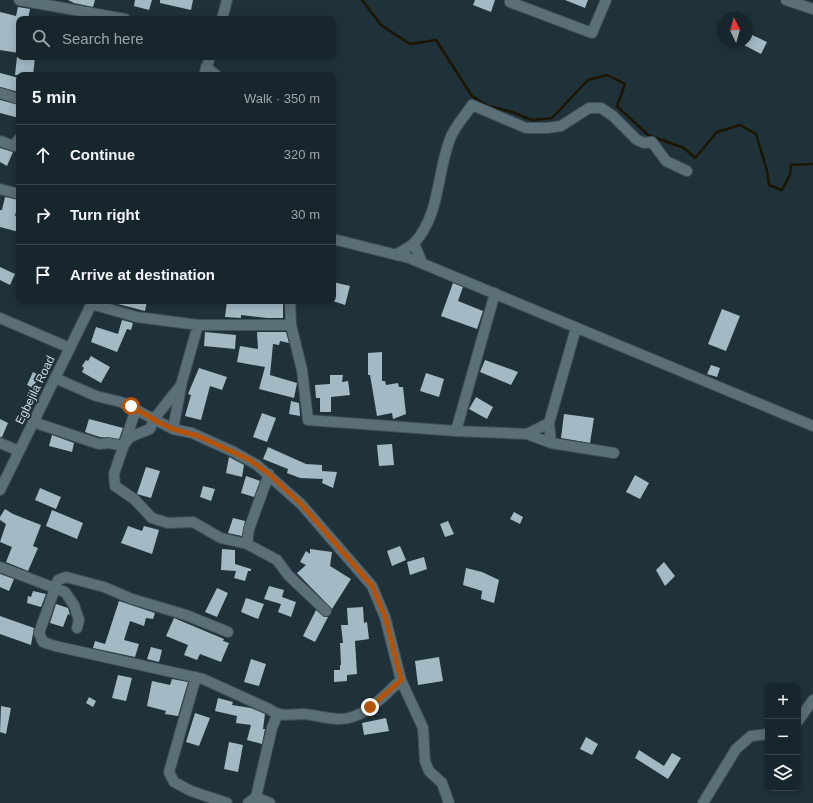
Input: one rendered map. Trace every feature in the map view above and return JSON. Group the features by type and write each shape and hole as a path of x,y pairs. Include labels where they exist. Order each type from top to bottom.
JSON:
{"street":[{"path":"19,0 108,16"},
{"path":"223,16 227,0"},
{"path":"510,0 510,2 592,33 606,0"},
{"path":"786,0 813,9"},
{"path":"205,71 209,60"},
{"path":"0,93 16,98"},
{"path":"396,255 414,243 431,212 441,166 451,137 472,105 526,128 561,126 589,108 601,108 613,116 637,140 644,143 652,142 666,161 686,171"},
{"path":"0,141 14,146 16,143"},
{"path":"0,189 16,193"},
{"path":"336,240 396,255 422,264 813,426"},
{"path":"414,243 422,264"},
{"path":"456,431 495,293"},
{"name":"Egbejila Road","path":"0,490 91,304"},
{"path":"98,304 137,317 198,325 291,325"},
{"path":"290,304 291,325 302,370 308,420 456,431 527,434 551,443 614,453"},
{"path":"0,318 70,348"},
{"path":"173,429 181,385 198,325"},
{"path":"551,443 549,423 576,328"},
{"path":"55,378 96,396 121,402 173,429 192,433 234,452 257,465 269,474 301,504 372,586 385,617 401,680 423,728 425,760 429,771 442,783 449,803"},
{"path":"123,446 130,437 150,428 154,420 181,385"},
{"path":"136,409 114,474 115,486 134,499 152,518 168,523 193,522 221,538 247,544 277,560 288,574 326,611"},
{"path":"33,422 99,444 109,443 123,446"},
{"path":"527,434 549,423"},
{"path":"0,443 19,451"},
{"path":"247,544 249,529 269,474"},
{"path":"0,567 65,592 74,605 79,620 77,628"},
{"path":"228,632 186,615 132,599 104,587 66,577 58,580 54,588 39,634 43,642 55,646 209,681 255,702 277,715 305,714 334,718 350,718 370,707 401,680"},
{"path":"196,677 169,772 174,782 191,791 227,803"},
{"path":"799,719 813,700"},
{"path":"270,803 252,800 277,715"},
{"path":"703,803 736,749 751,736 765,734"}],"building":[{"path":"68,0 95,0 93,7 74,3"},
{"path":"135,0 152,0 149,10 134,6"},
{"path":"160,0 193,0 191,10 160,3"},
{"path":"475,0 495,0 491,12 473,5"},
{"path":"565,0 588,0 585,8"},
{"path":"18,7 30,9 29,16 16,16"},
{"path":"0,12 16,16 16,53 0,50"},
{"path":"753,35 767,42 761,54 750,48 753,48"},
{"path":"17,60 35,60 33,72 16,72 15,75"},
{"path":"0,73 16,77 16,91 0,87"},
{"path":"0,100 16,104 16,117 0,113"},
{"path":"0,148 13,152 7,166 0,162"},
{"path":"5,197 16,199 16,231 0,227 0,210 2,210"},
{"path":"0,267 15,274 10,285 0,280"},
{"path":"336,283 350,286 345,305 336,302"},
{"path":"453,283 463,287 458,301 483,311 477,329 441,316"},
{"path":"118,304 146,304 145,311"},
{"path":"227,304 283,304 283,318 241,315 241,318 225,317"},
{"path":"722,309 740,316 726,351 708,344"},
{"path":"122,320 133,323 131,330 127,329 117,352 91,342 96,327 118,334"},
{"path":"205,332 236,335 235,349 204,346"},
{"path":"257,332 286,332 289,343 280,341 279,345 273,344 270,375 297,383 294,398 259,389 265,367 237,362 240,346 258,349"},
{"path":"382,352 382,381 385,381 386,385 398,383 399,387 403,387 406,414 393,419 392,413 377,416 370,375 368,375 368,353"},
{"path":"91,356 110,367 101,383 82,372 84,368 82,366"},
{"path":"485,360 518,372 511,385 480,372"},
{"path":"711,365 720,368 717,377 707,374"},
{"path":"199,368 227,377 222,390 210,386 201,420 185,416 191,395 188,394"},
{"path":"33,372 39,375 33,388 27,385"},
{"path":"426,373 444,379 439,397 420,391"},
{"path":"330,375 343,375 342,382 348,381 350,395 331,397 331,412 320,412 320,398 316,398 315,385 330,384"},
{"path":"476,397 493,407 487,419 469,409"},
{"path":"291,401 299,403 300,416 289,414"},
{"path":"262,413 276,418 267,442 253,437"},
{"path":"564,414 594,418 590,443 561,438"},
{"path":"0,419 8,423 2,437 0,437"},
{"path":"89,419 123,428 119,439 100,437 85,432"},
{"path":"52,435 74,443 72,452 49,446"},
{"path":"392,444 394,465 379,466 377,445"},
{"path":"268,447 306,464 322,465 322,471 337,472 333,488 322,483 323,479 300,478 287,473 288,469 263,459"},
{"path":"229,457 244,465 242,477 226,473"},
{"path":"146,467 160,471 151,498 137,494"},
{"path":"635,475 649,483 640,499 626,492"},
{"path":"246,476 260,481 254,497 241,493"},
{"path":"203,486 215,489 211,501 200,497"},
{"path":"40,488 61,497 56,509 35,500"},
{"path":"5,509 13,514 41,525 33,546 38,548 28,571 6,562 12,547 0,542 6,524 0,520 0,517"},
{"path":"52,510 83,523 77,539 46,526"},
{"path":"514,512 523,517 520,524 510,519"},
{"path":"233,518 245,521 242,536 228,533"},
{"path":"448,521 454,534 445,537 440,524"},
{"path":"128,526 142,531 144,526 159,530 152,554 121,543"},
{"path":"400,546 406,560 392,566 387,551"},
{"path":"222,549 235,550 235,564 251,569 251,571 248,571 245,581 234,578 236,571 221,570"},
{"path":"310,549 332,552 330,566 351,579 332,609 297,573 306,565 300,562 306,551 310,554"},
{"path":"424,557 427,569 410,575 407,562"},
{"path":"664,562 675,576 665,586 656,570"},
{"path":"466,568 482,572 499,580 494,603 481,599 482,591 463,585"},
{"path":"0,574 14,579 9,591 0,587"},
{"path":"269,586 284,590 282,597 296,602 291,617 278,612 281,604 264,599"},
{"path":"217,588 228,593 217,617 205,612"},
{"path":"33,591 46,594 41,607 27,603 28,596 31,597"},
{"path":"246,598 264,604 258,619 241,612"},
{"path":"119,601 155,613 153,619 146,618 144,626 130,621 124,640 139,644 135,657 93,648 95,641 105,644"},
{"path":"56,604 68,608 70,615 68,614 63,627 50,623"},
{"path":"363,607 364,623 367,622 369,639 355,641 357,674 347,675 347,681 334,682 334,670 340,670 341,665 340,643 343,643 341,625 348,625 347,608"},
{"path":"316,610 324,617 328,617 315,642 303,636"},
{"path":"0,616 34,628 31,645 0,634"},
{"path":"174,618 224,639 223,641 229,643 221,662 200,654 197,660 184,655 188,645 166,636"},
{"path":"151,647 162,650 159,662 147,659"},
{"path":"439,657 443,681 418,685 415,661"},
{"path":"251,659 266,664 259,686 244,682"},
{"path":"118,675 132,678 126,701 112,698"},
{"path":"172,679 188,682 178,716 165,714 166,711 147,706 152,681 170,685"},
{"path":"89,697 96,701 93,707 86,703"},
{"path":"218,698 233,702 232,705 251,708 265,714 263,729 265,729 262,744 247,740 251,725 236,723 237,716 215,711"},
{"path":"1,706 11,708 6,734 0,732"},
{"path":"195,713 210,718 199,746 186,742"},
{"path":"386,718 389,731 364,735 362,723"},
{"path":"586,737 598,744 592,755 580,749"},
{"path":"229,742 243,745 238,772 224,769"},
{"path":"639,750 664,766 672,753 681,758 668,779 635,758"}],"waterway":[{"path":"362,0 381,25 410,44 436,40 472,96 488,106 512,112 532,120 552,118 588,80 607,75 625,84 617,106 648,135 684,148 695,158 717,132 740,125 756,134 767,171 769,185 782,190 790,175 791,165 813,164"}],"route":[{"path":"131,406 158,422 173,429 192,433 234,452 257,465 269,474 301,504 372,586 385,617 401,680 370,707"}]}
